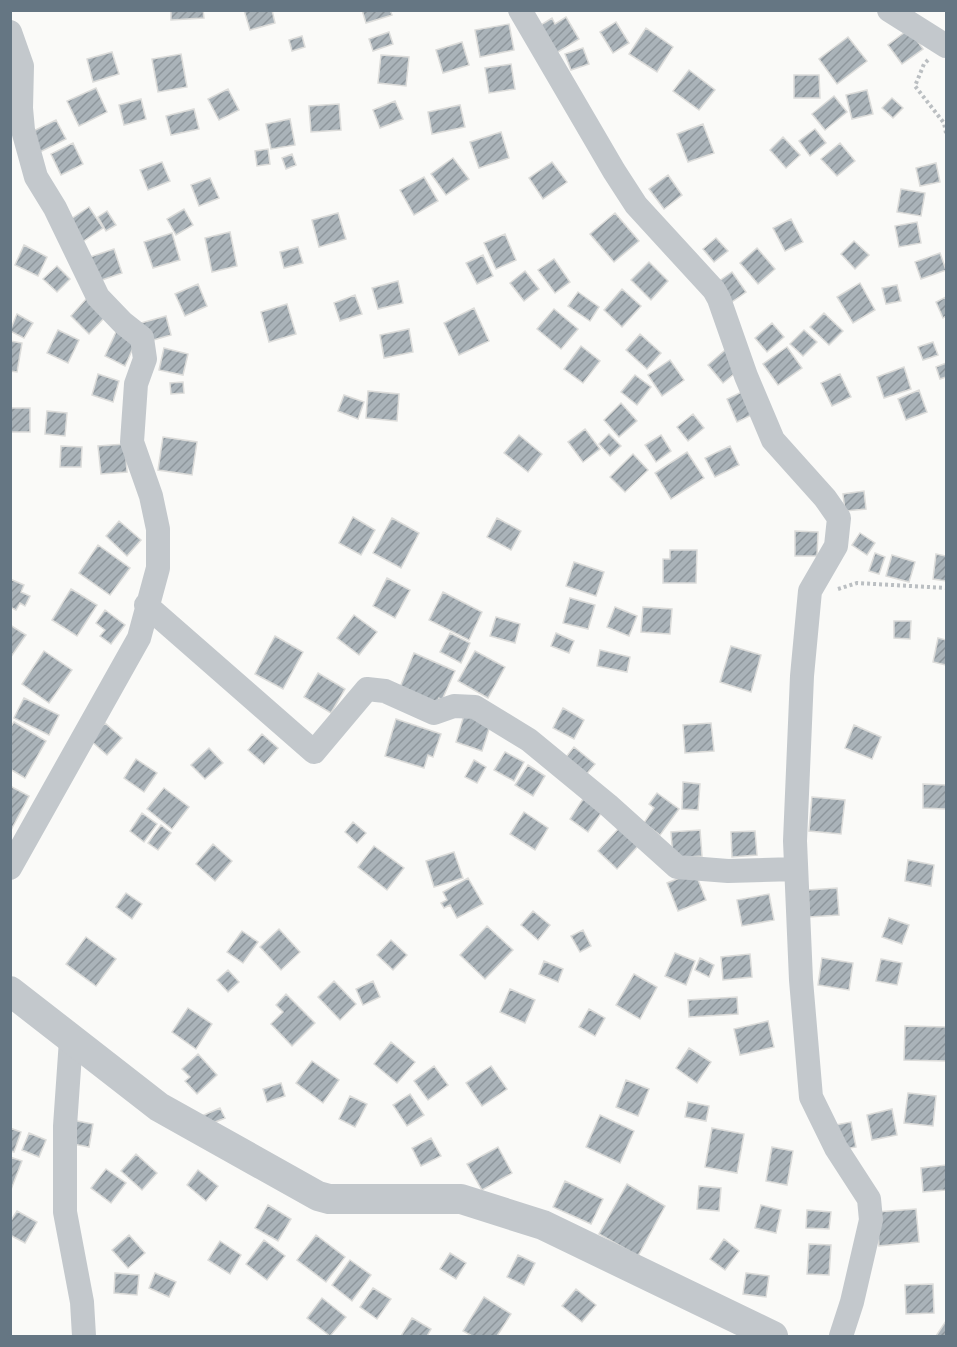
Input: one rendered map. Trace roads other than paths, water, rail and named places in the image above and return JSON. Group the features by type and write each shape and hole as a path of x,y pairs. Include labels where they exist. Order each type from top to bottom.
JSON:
{"street":[{"path":"520,10 636,205 714,290 773,441 825,498 839,518 836,546 810,591 797,766 796,869 801,980 812,1097 836,1148 869,1199 871,1220 852,1302 840,1336"},
{"path":"889,10 945,46"},
{"path":"10,32 22,66 16,94 36,177 55,208 99,297 123,323 142,338 145,359 136,384 132,442 151,496 158,529 158,568 146,605 139,638 10,868"},
{"path":"146,605 314,752 367,689 385,691 434,713 454,706 475,707 529,740 608,805 677,867 728,871 796,869"},
{"path":"10,991 70,1040 159,1107 318,1197 329,1199 461,1199 543,1225 773,1336"},
{"path":"70,1040 65,1126 64,1212 82,1302 84,1336"}]}
